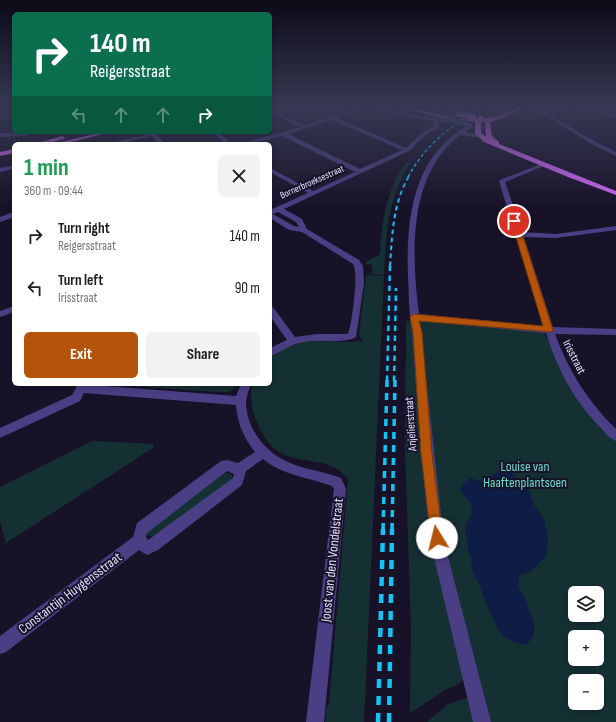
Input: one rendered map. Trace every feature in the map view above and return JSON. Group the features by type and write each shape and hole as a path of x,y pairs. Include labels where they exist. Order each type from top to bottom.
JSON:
{"main road":[{"path":"487,141 543,166 616,193"},
{"path":"494,141 511,152"},
{"path":"0,154 12,151"},
{"path":"0,159 12,156"}],"street":[{"path":"297,141 360,172"},
{"path":"385,141 407,150"},
{"name":"Bornerbroeksestraat","path":"272,213 407,150 417,141"},
{"name":"Anjelierstraat","path":"450,141 429,169 415,204 411,227 414,317 417,332 427,454 437,538 482,722"},
{"path":"590,141 616,153"},
{"name":"Irisstraat","path":"543,166 502,182 548,330 564,367 582,398 592,411 616,436"},
{"path":"0,170 12,167"},
{"path":"272,171 313,193"},
{"path":"278,209 299,221 304,230"},
{"path":"0,220 12,215"},
{"path":"272,215 292,228 304,230 356,262 359,266 360,283 353,335 349,337 303,338 292,340 272,351"},
{"path":"518,234 556,236 616,228"},
{"path":"0,314 12,310"},
{"path":"272,312 292,340"},
{"path":"414,317 548,330 616,332"},
{"path":"0,433 76,398 82,386 241,401"},
{"name":"Joost van den Vondelstraat","path":"245,386 241,401 246,428 262,453 283,466 307,474 332,479 337,482 340,489 315,722"},
{"path":"140,540 148,548 153,545 238,481 240,472 238,469 262,453"},
{"name":"Constantijn Huygensstraat","path":"0,646 140,540 138,536 142,528 225,466 234,466 238,469"}],"green space":[{"path":"406,162 410,163 397,189 387,231 384,275 366,274 372,273 372,265 366,264 366,262 380,254 386,206 399,173"},
{"path":"366,275 384,276 364,722 325,722 326,708 329,704 348,480 342,472 334,467 287,456 271,446 258,424 252,407 251,393 252,386 272,386 273,354 303,341 363,341 359,335"},
{"path":"406,321 412,321 428,534 454,628 464,679 457,685 448,688 410,713 411,628 405,448"},
{"name":"Louise van Haaftenplantsoen","path":"420,321 543,331 582,403 616,434 616,722 488,722 445,553 429,467"},
{"path":"131,386 233,386 234,389 228,392"},
{"path":"92,441 154,444 153,448 6,543 0,521 0,487"},
{"path":"223,472 232,475 232,483 155,537 147,535 147,529"},
{"path":"471,697 475,722 427,722 448,704"}],"water":[{"path":"504,468 508,469 530,492 533,503 544,519 548,537 546,556 530,572 520,575 518,583 534,625 534,633 526,645 516,643 506,638 498,630 480,585 471,570 472,560 468,552 465,529 472,511 471,504 460,490 464,483 471,478 482,482"}],"railway":[{"path":"408,177 415,165 436,141"},
{"path":"390,266 396,208 409,176"},
{"path":"387,381 390,265"},
{"path":"394,381 396,288"},
{"path":"383,530 387,380"},
{"path":"392,530 395,380"},
{"path":"378,722 383,529"},
{"path":"389,722 392,529"}],"route":[{"path":"437,538 427,454 417,332 414,317 548,330 514,221"}]}
